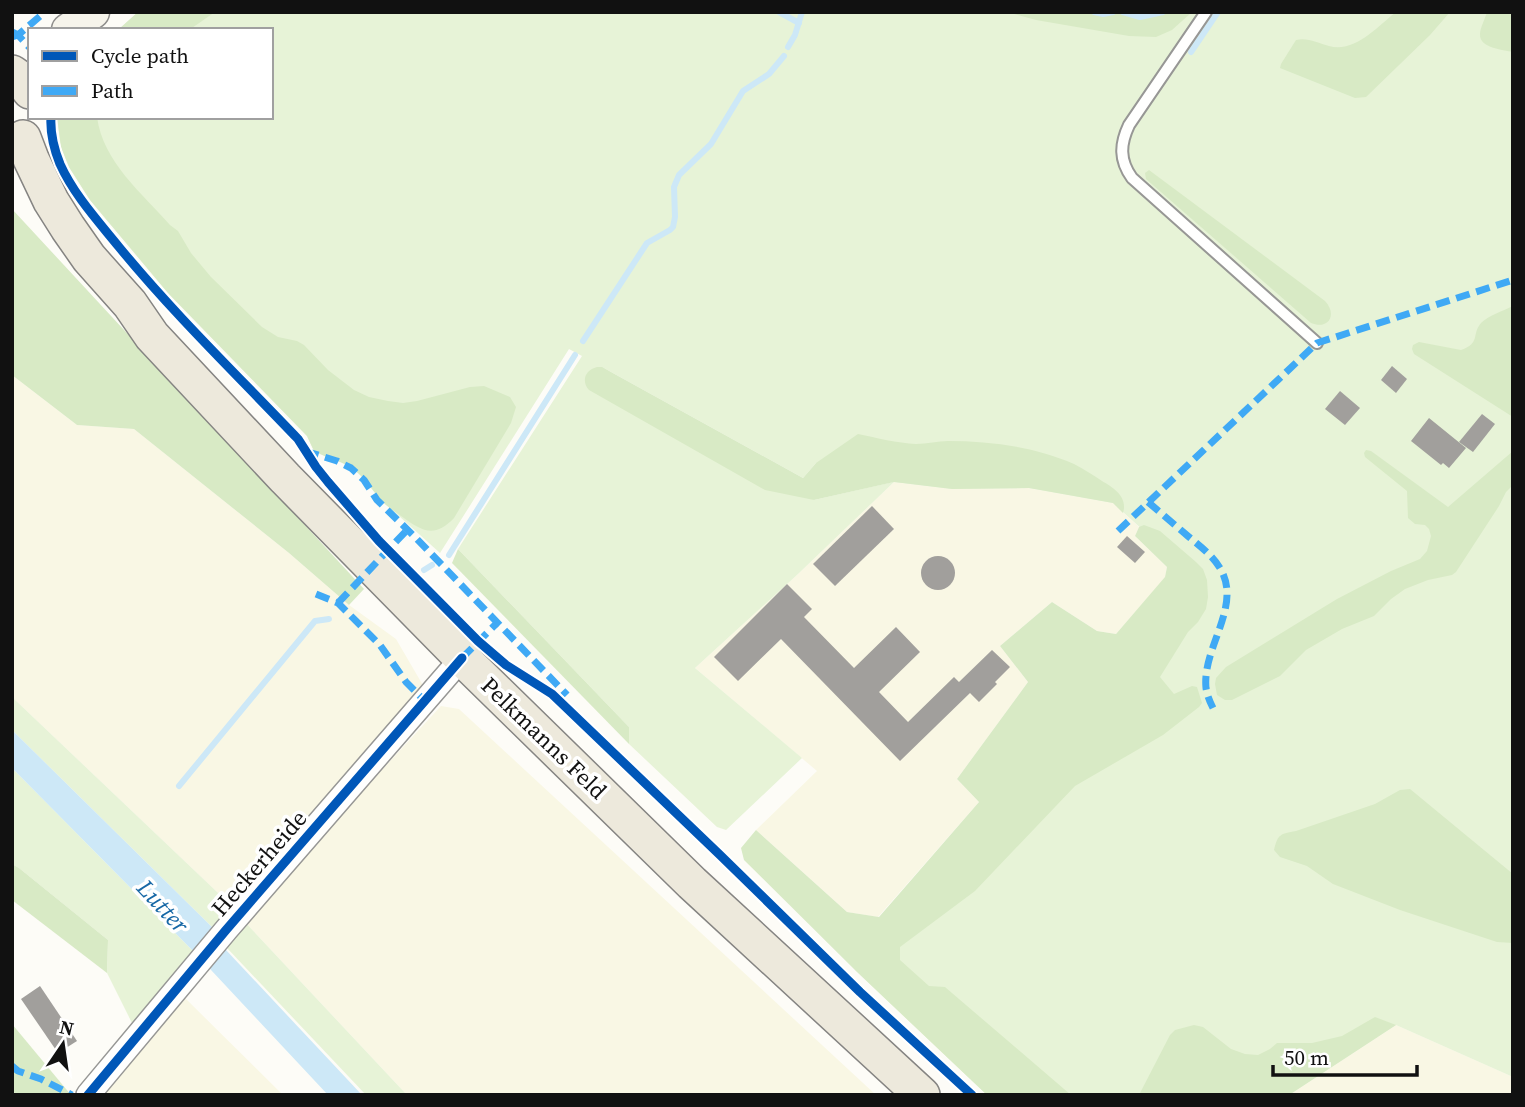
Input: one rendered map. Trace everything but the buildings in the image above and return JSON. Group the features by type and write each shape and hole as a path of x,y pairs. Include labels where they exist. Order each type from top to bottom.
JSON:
{"main road":[{"path":"71,28 94,12"},
{"path":"82,28 94,12"},
{"path":"28,60 12,72 28,88"},
{"name":"Pelkmanns Feld","path":"23,134 46,191 68,228 89,258 130,304 152,336 295,488 462,658 692,883 922,1095"},
{"name":"Pelkmanns Feld","path":"12,171 38,213 80,267 122,313 152,336"}],"street":[{"name":"Heckerheide","path":"88,1095 226,930 462,658"}],"lane":[{"path":"1206,12 1129,125 1122,142 1123,164 1132,178 1317,343"}],"shaded area":[{"path":"12,375 77,425 134,429 289,553 349,605 396,639 424,687 236,910 12,697"},
{"path":"894,482 952,489 1029,488 1113,503 1139,527 1135,536 1167,567 1165,578 1116,634 1097,631 1052,602 1000,646 1028,682 957,779 979,802 878,917 847,912 756,830 817,771 695,668"},
{"path":"441,706 459,709 876,1095 407,1095 243,920"},
{"path":"184,997 283,1095 102,1095"},
{"path":"1396,1025 1513,1077 1513,1095 1289,1095"}],"green space":[{"path":"138,12 1513,12 1513,1077 1396,1025 1289,1095 987,1095 855,970 1192,612 1156,542 1113,503 1029,488 952,489 894,482 695,668 802,758 726,830 717,827 629,744 629,727 458,549 582,356 569,349 440,553 379,498 358,473 345,463 314,451 307,436 168,293 90,200 69,167 61,147 57,119 273,119 273,28 120,28","holes":["602,367 803,478 816,463 893,482 814,500"]},
{"path":"138,12 215,12 192,28 120,28"},
{"path":"1007,12 1192,12 1172,30 1156,37 1129,36 1036,20"},
{"path":"1396,12 1450,12 1366,97 1355,98 1280,68 1296,40 1308,40 1329,46 1348,46 1365,37"},
{"path":"1487,12 1513,12 1513,52 1492,48 1481,39 1481,29"},
{"path":"57,119 98,119 115,163 136,189 178,231 191,253 211,277 262,327 278,337 304,345 328,370 354,390 369,397 403,403 484,386 510,397 516,407 511,423 454,518 440,529 422,529 385,504 352,469 314,451 307,436 168,293 90,200 69,167 61,147"},
{"path":"1149,170 1325,301 1331,311 1329,320 1317,325 1311,323 1146,179 1145,173"},
{"path":"12,209 364,589 349,605 289,553 134,429 77,425 12,375"},
{"path":"1513,306 1513,417 1414,354 1412,349 1413,345 1419,342 1461,350 1471,345 1484,320"},
{"path":"597,367 602,367 803,478 816,463 858,434 916,444 980,442 1028,449 1078,466 1119,494 1124,502 1123,513 1113,503 1029,488 952,489 894,482 814,500 765,490 589,390 585,383 586,376"},
{"path":"1366,450 1448,507 1513,451 1513,485 1452,575 1405,589 1374,616 1342,629 1306,650 1280,676 1232,700 1225,700 1217,695 1215,684 1216,678 1226,667 1337,599 1420,559 1427,551 1431,536 1429,529 1408,518 1407,491 1365,457"},
{"path":"1144,525 1160,531 1196,562 1203,569 1207,580 1206,609 1160,677 1174,694 1192,686 1197,687 1202,703 1163,735 1075,786 975,891 900,947 900,960 929,986 945,987 1071,1095 987,1095 744,860 741,848 756,830 847,912 879,917 979,802 957,779 1028,682 1000,646 1052,602 1097,631 1116,634 1165,577 1167,567 1135,536 1139,527"},
{"path":"458,549 629,727 629,744 452,563"},
{"path":"12,697 236,910 216,931 12,730"},
{"path":"12,768 197,955 134,1027 107,973 108,940 12,864"},
{"path":"1410,789 1513,874 1513,943 1497,942 1400,910 1333,884 1307,866 1280,857 1274,850 1283,834 1375,804 1400,790"},
{"path":"12,864 108,940 107,973 12,900"},
{"path":"243,920 407,1095 366,1095 227,948"},
{"path":"1375,1017 1396,1025 1289,1095 1138,1095 1175,1030 1194,1025 1203,1027 1231,1049 1258,1055 1277,1043 1312,1043 1342,1036"},
{"path":"12,1024 71,1095 12,1095"}],"water":[{"name":"Lutter","path":"12,730 216,931 226,950 362,1095 328,1095 197,955 12,768"}],"waterway":[{"path":"779,12 799,23"},
{"path":"788,47 802,12"},
{"path":"1094,12 1113,12"},
{"path":"1123,12 1140,17 1163,12"},
{"path":"1191,52 1218,12"},
{"path":"583,341 647,243 673,227 674,187 679,175 711,144 743,91 769,74 784,56"},
{"path":"449,555 575,355"},
{"path":"424,570 432,565"},
{"path":"179,786 315,621 329,619"}],"marked path":[{"path":"12,37 45,12"},
{"path":"12,32 28,46"},
{"path":"1118,531 1317,343 1513,280"},
{"path":"305,451 337,461 351,468 364,480 377,500 567,695"},
{"path":"1148,502 1210,555 1226,582 1225,612 1206,673 1206,691 1213,708"},
{"path":"338,603 407,530"},
{"path":"316,594 338,603 380,645 406,682 425,701"},
{"path":"462,658 497,623"},
{"path":"12,1066 72,1095"}],"cycle path":[{"path":"51,119 53,141 60,164 87,207 162,296 298,439 316,467 379,541 478,641 506,665 552,694 860,992 972,1095"},
{"path":"88,1095 226,930 462,658"}]}
